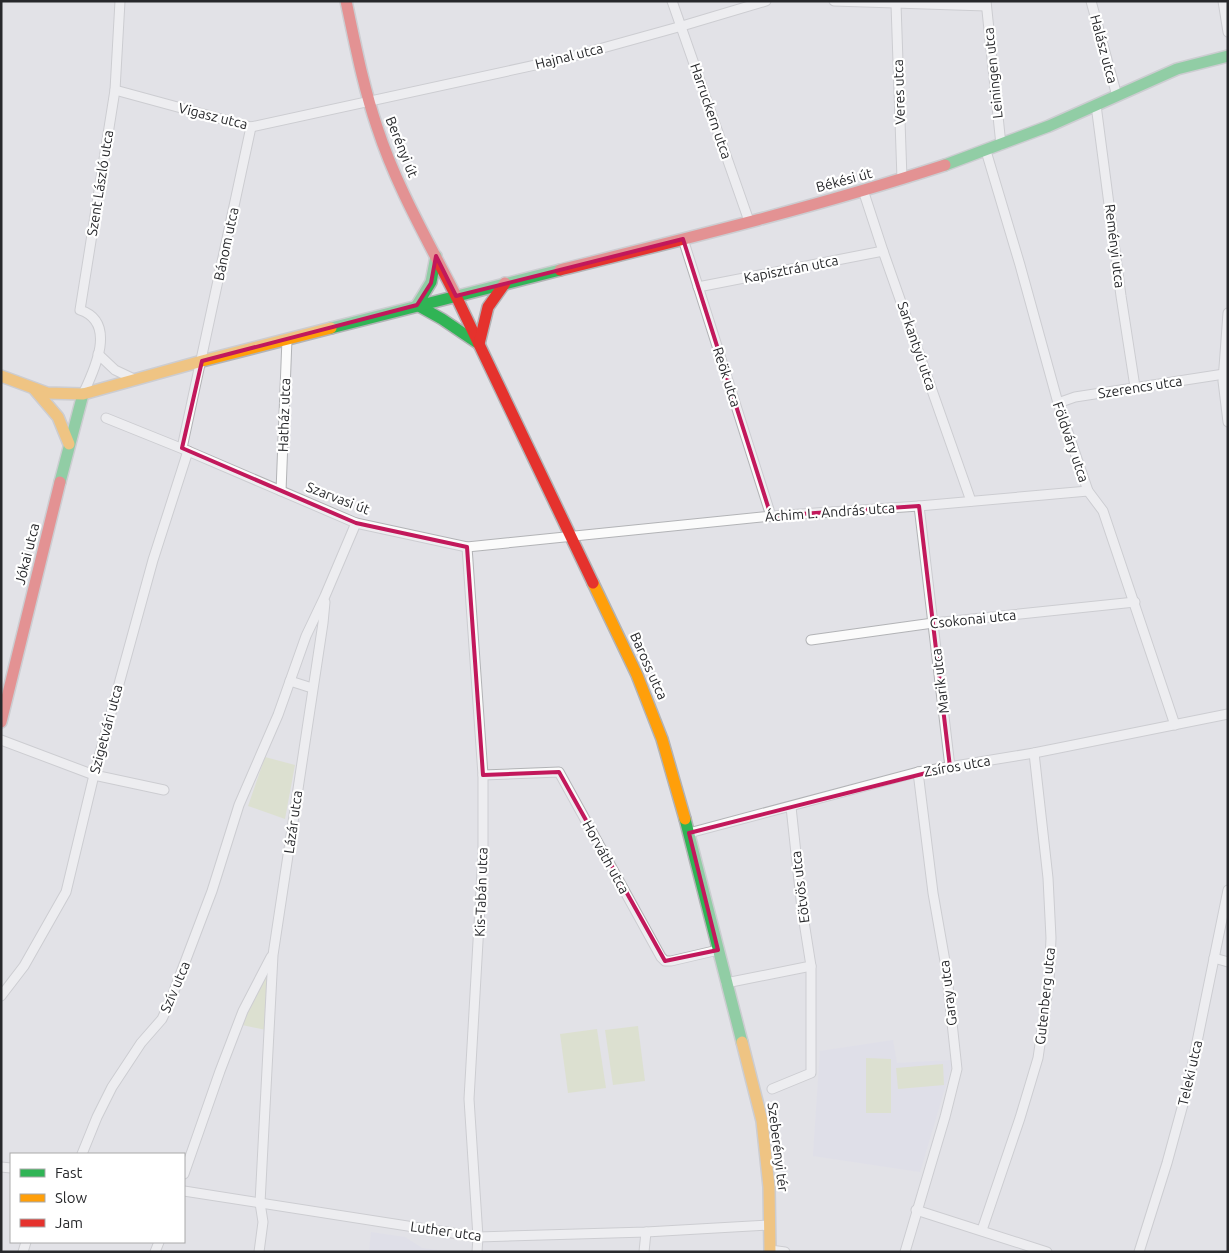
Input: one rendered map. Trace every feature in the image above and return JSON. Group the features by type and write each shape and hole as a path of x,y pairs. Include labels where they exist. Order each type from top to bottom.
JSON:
{"main road":[{"name":"Berényi út","path":"346,1 369,101 382,144 456,296"},
{"name":"Békési út","path":"456,296 683,239 902,179 986,151 1178,69 1228,56"},
{"path":"417,305 431,283 436,256"},
{"path":"417,305 479,344 488,307 505,284"},
{"path":"1,376 35,389 56,394 84,394 202,361 456,296"},
{"name":"Baross utca","path":"456,296 573,538 649,702 662,739 689,833 750,1073"},
{"path":"35,389 58,417 69,444"},
{"name":"Jókai utca","path":"1,722 5,687 84,394"},
{"name":"Szeberényi tér","path":"750,1073 762,1121 766,1152 770,1251"}],"street":[{"name":"Szent László utca","path":"84,394 98,354 100,333 99,324 94,316 80,310 115,90 120,1"},
{"name":"Harruckern utca","path":"672,1 749,221"},
{"name":"Hajnal utca","path":"369,101 563,58 766,1"},
{"path":"834,1 896,4 986,4"},
{"name":"Halász utca","path":"1092,1 1117,96"},
{"path":"1223,1 1228,32"},
{"name":"Veres utca","path":"896,4 902,179"},
{"name":"Leiningen utca","path":"986,4 1001,145"},
{"name":"Vigasz utca","path":"115,90 251,127 369,101"},
{"name":"Reményi utca","path":"1096,105 1135,387"},
{"name":"Bánom utca","path":"185,449 251,127"},
{"name":"Földváry utca","path":"986,151 1058,403 1088,491 1103,511 1175,726"},
{"name":"Sarkantyú utca","path":"863,190 971,501"},
{"name":"Reök utca","path":"683,239 771,516"},
{"name":"Kapisztrán utca","path":"698,286 883,251"},
{"path":"1228,312 1224,374 1224,395 1228,422"},
{"name":"Hatház utca","path":"281,491 287,339"},
{"path":"98,354 115,370 134,379"},
{"name":"Szerencs utca","path":"1058,403 1075,397 1224,374"},
{"name":"Szarvasi út","path":"106,418 185,449 356,523 468,547 573,538"},
{"name":"Szigetvári utca","path":"1,996 24,966 66,892 94,776 185,449"},
{"name":"Áchim L. András utca","path":"573,538 771,516 919,506 1088,491"},
{"name":"Marik utca","path":"919,506 950,766"},
{"name":"Lázár utca","path":"239,805 278,715 306,636 356,523"},
{"name":"Kis-Tabán utca","path":"468,547 483,775 483,854 469,1099 478,1237 477,1252"},
{"name":"Lázár utca","path":"259,1252 263,1222 260,1203 273,955 323,623 325,596"},
{"name":"Csokonai utca","path":"811,640 933,623 1134,602"},
{"path":"290,681 312,688"},
{"name":"Zsíros utca","path":"689,833 918,772 1034,753 1228,714"},
{"path":"1,740 94,776 164,790"},
{"name":"Gutenberg utca","path":"982,1230 1038,1058 1049,983 1051,938 1048,878 1034,753"},
{"name":"Horváth utca","path":"483,775 560,772 661,958 665,961 671,961 718,950"},
{"name":"Garay utca","path":"905,1252 945,1117 957,1069 946,967 933,893 918,772"},
{"name":"Szív utca","path":"82,1153 96,1117 112,1087 141,1044 162,1018 171,999 212,891 239,805"},
{"name":"Eötvös utca","path":"791,807 802,909 811,966 811,1074"},
{"name":"Teleki utca","path":"1139,1252 1167,1163 1188,1086 1228,890"},
{"name":"Lázár utca","path":"185,1171 243,1011 273,955"},
{"path":"1214,958 1228,962"},
{"path":"726,983 811,966"},
{"name":"Szeberényi tér","path":"772,1089 811,1074"},
{"name":"Luther utca","path":"185,1191 478,1237 770,1226"},
{"path":"916,1210 982,1230 1028,1249 1047,1252"},
{"path":"644,1252 646,1232"},
{"path":"770,1251 785,1252"}],"highlighted area":[{"path":"683,239 771,516 919,506 950,767 689,833 718,950 665,961 559,772 483,775 467,547 356,523 182,448 202,361 417,305 431,283 436,256 456,296"}],"shaded area":[{"path":"893,1040 897,1063 951,1060 951,1068 920,1172 813,1156 820,1051"},
{"path":"371,1232 405,1237 422,1248 452,1252 369,1252"}],"green space":[{"path":"265,757 295,765 285,819 248,806"},
{"path":"265,976 270,976 266,1030 242,1025"},
{"path":"638,1026 645,1081 613,1085 605,1030"},
{"path":"597,1029 606,1088 568,1093 560,1034"},
{"path":"866,1058 891,1059 891,1113 866,1113"},
{"path":"943,1064 944,1085 898,1089 896,1068"}],"traffic: fast":[{"path":"945,165 1049,126 1177,69 1228,56"},
{"path":"417,305 431,282 436,256"},
{"path":"331,328 560,270"},
{"path":"417,305 476,342"},
{"path":"60,482 83,394"},
{"path":"685,819 742,1042"}],"traffic: slow":[{"path":"1,376 47,393 83,394 331,328"},
{"path":"35,390 58,417 69,444"},
{"path":"593,583 637,675 662,739 685,819"},
{"path":"742,1042 762,1121 769,1187 770,1252"}],"traffic: jam":[{"path":"346,1 368,96 393,171 456,296"},
{"path":"560,270 802,208 945,165"},
{"path":"479,344 488,307 505,283"},
{"path":"456,296 593,583"},
{"path":"1,722 60,482"}]}
